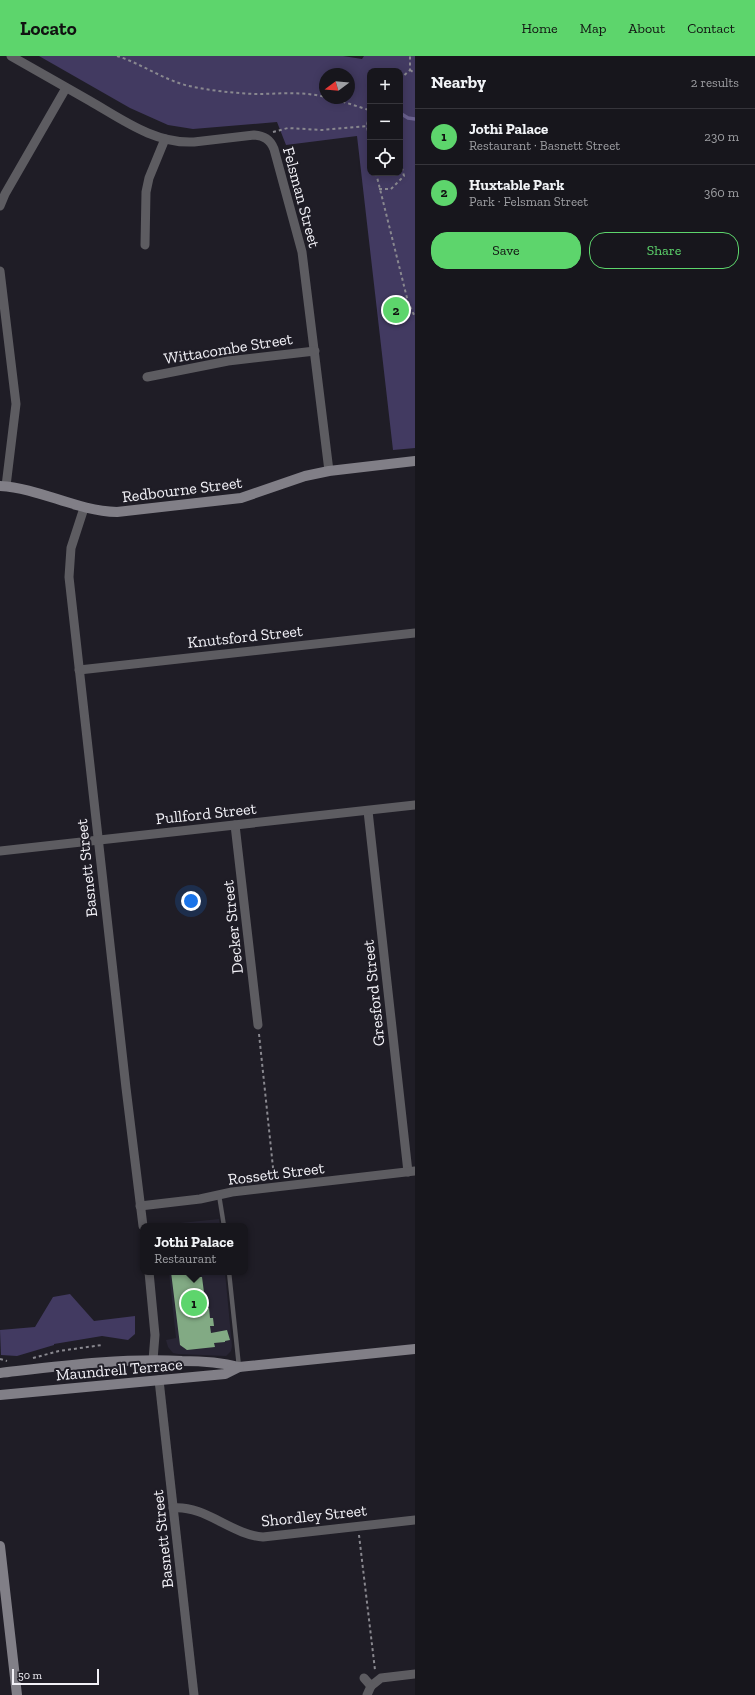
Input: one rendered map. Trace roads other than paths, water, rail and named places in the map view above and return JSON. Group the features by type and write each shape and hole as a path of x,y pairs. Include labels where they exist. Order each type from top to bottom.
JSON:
{"main road":[{"name":"Redbourne Street","path":"3,486 96,511 117,512 241,498 305,476 329,471 415,461"},
{"name":"Maundrell Terrace","path":"0,1395 225,1374 239,1367 415,1349"},
{"name":"Maundrell Terrace","path":"0,1373 94,1363 153,1360 224,1363 239,1367"},
{"path":"0,1546 16,1695"}],"street":[{"name":"Felsman Street","path":"10,56 142,130 165,140 184,142 247,136 262,136 266,138 274,149 302,252 329,471"},
{"path":"0,206 3,193 66,88"},
{"path":"145,246 146,192 149,178 165,140"},
{"path":"0,271 16,404 3,486"},
{"name":"Wittacombe Street","path":"147,377 228,361 315,351"},
{"name":"Basnett Street","path":"84,508 71,548 68,566 143,1223"},
{"name":"Knutsford Street","path":"79,670 415,633"},
{"name":"Pullford Street","path":"0,851 415,805"},
{"name":"Gresford Street","path":"368,810 412,1172"},
{"name":"Decker Street","path":"235,826 258,1025"},
{"name":"Rossett Street","path":"140,1206 200,1199 218,1195 412,1172"},
{"path":"149,1275 154,1322 155,1346 153,1360"},
{"name":"Basnett Street","path":"159,1380 194,1695"},
{"name":"Shordley Street","path":"173,1508 188,1509 254,1536 277,1535 415,1520"},
{"path":"367,1695 374,1683 386,1677 415,1674"},
{"path":"364,1678 374,1683"}],"lane":[{"path":"218,1195 223,1223"},
{"path":"230,1275 239,1367"}],"waterway":[{"path":"403,115 408,118 415,119"}],"place":[{"name":"Huxtable Park","path":"396,310"},
{"name":"Jothi Palace","path":"194,1303"}]}
